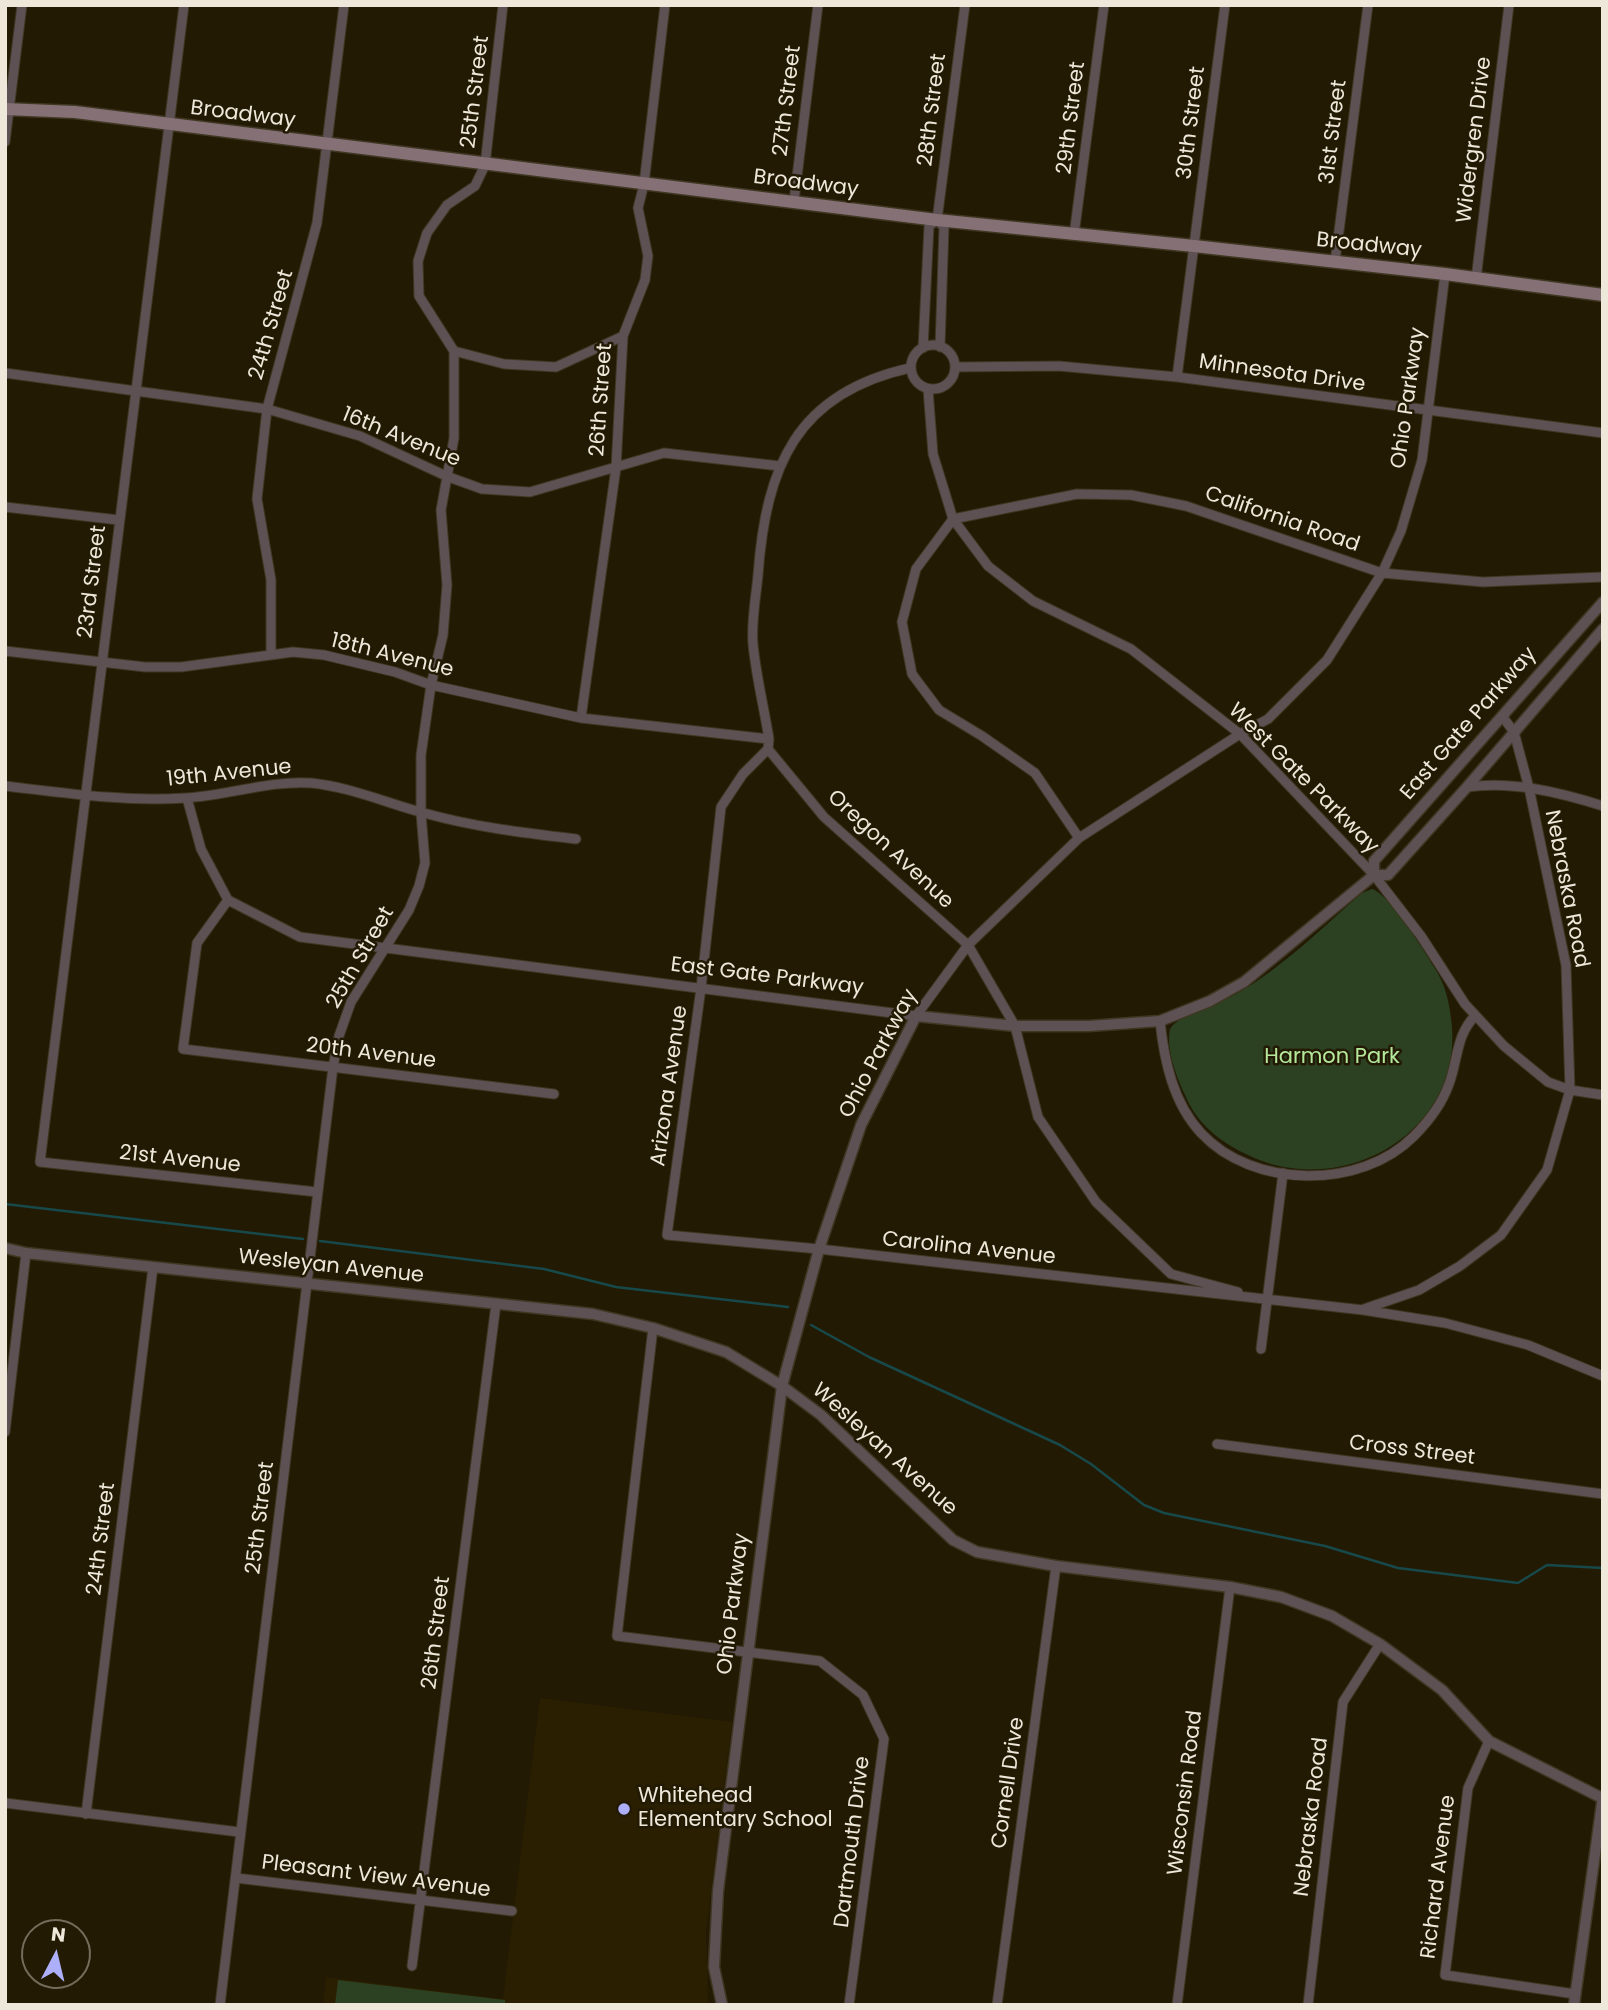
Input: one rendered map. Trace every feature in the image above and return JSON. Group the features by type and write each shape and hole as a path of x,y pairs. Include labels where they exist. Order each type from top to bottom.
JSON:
{"main road":[{"name":"Broadway","path":"7,109 71,112 937,220 1444,274 1603,295"}],"street":[{"path":"5,142 7,109 23,5"},
{"name":"23rd Street","path":"40,1163 184,5"},
{"name":"24th Street","path":"271,654 271,580 257,499 267,409 317,223 344,5"},
{"name":"25th Street","path":"220,2005 338,1036 351,1002 409,910 425,863 421,813 421,755 431,685 443,635 447,585 441,510 454,438 454,351 419,296 418,261 427,233 447,205 475,186 485,165 503,5"},
{"name":"26th Street","path":"581,718 616,468 623,335 645,280 648,256 638,208 644,184 665,5"},
{"name":"27th Street","path":"794,201 818,5"},
{"name":"28th Street","path":"937,220 965,5"},
{"name":"29th Street","path":"1074,235 1104,5"},
{"name":"30th Street","path":"1177,377 1225,5"},
{"name":"31st Street","path":"1335,262 1368,5"},
{"name":"Widergren Drive","path":"1476,279 1509,5"},
{"path":"923,348 929,226 937,220 944,227 940,347"},
{"name":"Ohio Parkway","path":"722,2005 715,1967 718,1891 782,1386 819,1249 861,1125 916,1016 968,945 1079,838 1240,734 1268,719 1327,660 1382,573 1401,531 1422,460 1444,274"},
{"path":"454,351 504,364 556,367 623,335"},
{"path":"940,347 950,353 955,367 954,373 941,388 928,389 916,382 911,368 914,356 923,348 940,347"},
{"name":"Minnesota Drive","path":"955,367 1059,366 1177,377 1603,433"},
{"path":"768,744 753,642 761,541 780,466 796,436 834,398 882,375 911,368"},
{"name":"16th Avenue","path":"5,373 267,409 360,436 446,476 482,488 530,492 664,453 780,466"},
{"name":"West Gate Parkway","path":"928,389 933,454 953,519 988,566 1033,601 1131,649 1240,734 1374,876 1421,936 1475,1016 1526,1066 1548,1082 1570,1090 1603,1095"},
{"name":"California Road","path":"953,519 1077,494 1131,495 1186,506 1382,573 1483,582 1603,577"},
{"path":"5,507 119,520"},
{"path":"953,519 916,569 905,608 902,622 912,674 939,710 1035,773 1079,838"},
{"name":"East Gate Parkway","path":"1374,876 1374,861 1603,602"},
{"name":"East Gate Parkway","path":"228,900 300,937 916,1016 1015,1026 1089,1026 1160,1021 1209,1001 1244,982 1374,876 1388,875 1467,788 1603,629"},
{"name":"18th Avenue","path":"5,651 145,667 181,667 293,652 324,655 395,672 431,685 581,718 768,744"},
{"name":"Nebraska Road","path":"1363,1310 1419,1290 1460,1266 1501,1236 1547,1170 1570,1090 1566,965 1514,732 1502,716"},
{"name":"Oregon Avenue","path":"768,744 824,817 968,945 1015,1026 1038,1117 1096,1202 1171,1274 1267,1300"},
{"name":"Arizona Avenue","path":"667,1235 701,988 721,807 768,744"},
{"name":"19th Avenue","path":"5,786 135,800 187,798 281,784 308,783 360,792 421,813 490,829 576,839"},
{"path":"1467,788 1498,785 1528,788 1603,806"},
{"path":"187,798 201,849 228,900"},
{"name":"20th Avenue","path":"228,900 197,943 183,1049 554,1094"},
{"path":"1160,1021 1172,1084 1201,1133 1236,1157 1283,1173 1322,1176 1345,1173 1387,1157 1409,1142 1429,1119 1444,1095 1465,1025 1475,1016"},
{"name":"21st Avenue","path":"40,1163 317,1192"},
{"path":"1261,1349 1283,1173"},
{"name":"Carolina Avenue","path":"667,1235 819,1249 1363,1310 1444,1323 1528,1345 1603,1376"},
{"name":"Wesleyan Avenue","path":"5,1248 26,1253 593,1314 653,1328 726,1352 782,1386 821,1415 953,1540 977,1552 1056,1566 1230,1587 1281,1597 1332,1616 1380,1644 1442,1690 1489,1741 1603,1797"},
{"path":"5,1432 26,1253"},
{"name":"24th Street","path":"86,1814 153,1267"},
{"name":"26th Street","path":"412,1966 496,1304"},
{"name":"Dartmouth Drive","path":"653,1328 617,1636 820,1661 863,1695 884,1739 849,2005"},
{"name":"Cross Street","path":"1217,1444 1603,1494"},
{"name":"Cornell Drive","path":"997,2005 1056,1566"},
{"name":"Wisconsin Road","path":"1177,2005 1230,1587"},
{"name":"Nebraska Road","path":"1308,2005 1343,1702 1380,1644"},
{"name":"Richard Avenue","path":"1489,1741 1468,1788 1445,1975 1575,1999"},
{"path":"1575,1999 1603,1797"},
{"name":"Pleasant View Avenue","path":"5,1803 239,1832"},
{"name":"Pleasant View Avenue","path":"236,1878 512,1911"}],"shaded area":[{"name":"Whitehead Elementary School","path":"540,1698 732,1722 706,1931 708,2005 323,2005 326,1977 503,1999"}],"green space":[{"name":"Harmon Park","path":"1372,889 1387,901 1406,923 1442,981 1447,996 1452,1027 1449,1065 1436,1099 1415,1127 1388,1148 1355,1163 1320,1169 1284,1167 1248,1155 1210,1131 1196,1115 1178,1079 1169,1045 1170,1029 1182,1018 1229,998 1253,984 1301,947 1362,893"},
{"path":"338,1980 505,2000 505,2005 335,2005"}],"waterway":[{"path":"5,1204 303,1239"},
{"path":"320,1241 544,1269 616,1287 788,1307"},
{"path":"811,1325 869,1357 1060,1445 1091,1464 1144,1505 1164,1513 1325,1546 1398,1568 1518,1583 1547,1565 1603,1568"}],"place":[{"name":"Whitehead Elementary School","path":"624,1809"}]}
